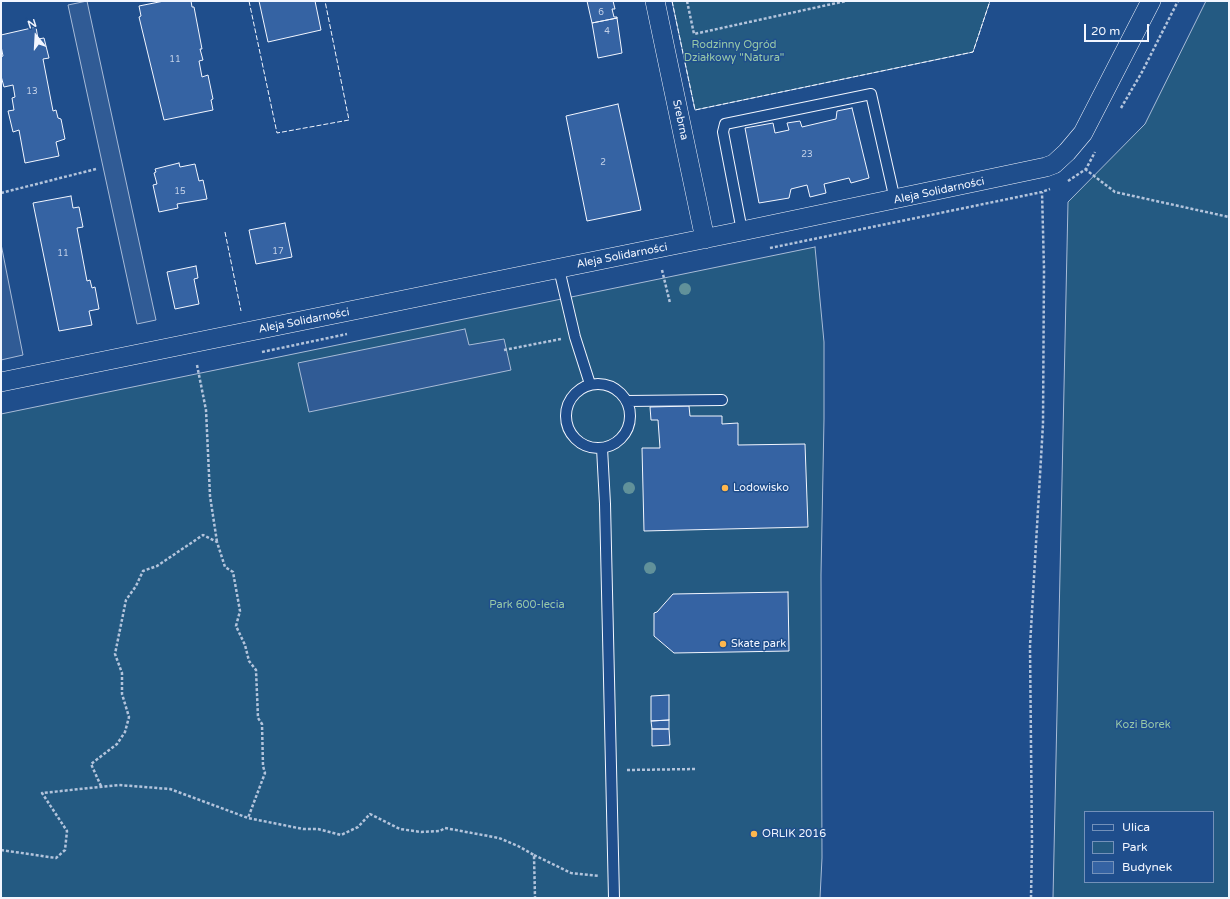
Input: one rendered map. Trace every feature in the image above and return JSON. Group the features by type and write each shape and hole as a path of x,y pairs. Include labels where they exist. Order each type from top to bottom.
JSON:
{"street":[{"name":"Srebrna","path":"655,1 705,239"},
{"name":"Aleja Solidarności","path":"1,382 1037,170 1054,164 1076,143 1090,121 1151,1"}],"lane":[{"path":"742,231 722,132 725,124 871,94 895,200"},
{"path":"559,269 575,337 590,384"},
{"path":"598,383 615,388 627,401 630,411 630,421 627,431 621,439 612,445 602,448 591,448 581,444 573,437 567,427 565,417 567,406 572,396 580,389 590,384 598,383"},
{"path":"627,401 722,400"},
{"path":"602,448 605,504 614,878 616,896"}],"path":[{"path":"687,1 694,34 846,1"},
{"path":"1067,152 1115,192 1229,217"},
{"path":"1,193 96,169"},
{"path":"1031,898 1032,844 1030,646 1043,416 1044,268 1042,192 1037,170"},
{"path":"662,270 670,303"},
{"path":"504,350 575,337"},
{"path":"197,365 206,410 210,496 217,542 225,567 233,572 240,611 236,626 249,661 256,670 258,718 262,724 263,766 265,773 248,818"},
{"path":"102,786 91,764 117,744 125,732 129,717 122,694 122,674 115,654 126,600 136,586 143,571 157,566 202,535 217,542"},
{"path":"611,770 696,769"},
{"path":"1,850 56,858 65,850 67,831 42,793 119,784 170,789 248,818 303,829 318,829 341,834 358,827 370,814 400,829 420,832 440,831 445,828 499,838 518,846 571,874 614,878"},
{"path":"534,855 535,898"}],"green space":[{"name":"Rodzinny Ogród Działkowy \"Natura\"","path":"672,1 990,1 973,52 695,110"},
{"name":"Kozi Borek","path":"1206,1 1229,1 1229,898 1053,898 1068,202 1145,124"},
{"name":"Park 600-lecia","path":"815,247 824,342 821,575 822,858 820,898 1,898 1,414"}],"shaded area":[{"path":"87,1 156,320 137,324 68,5"},
{"path":"1,244 23,355 1,360"},
{"path":"465,329 469,345 504,339 511,370 309,412 298,363"}],"building":[{"path":"164,1 191,1 192,7 194,7 202,49 200,49 203,60 199,61 202,77 208,75 213,99 211,100 213,110 164,120 139,17 141,16 139,6"},
{"path":"259,1 315,1 321,30 268,42"},
{"path":"587,1 613,1 615,9 612,9 614,17 617,18 592,23"},
{"path":"617,18 622,53 598,58 592,23"},
{"path":"36,27 38,39 44,38 49,58 43,59 53,111 56,110 58,118 61,119 65,139 56,142 59,156 25,163 19,130 13,132 8,111 14,110 12,98 15,97 13,85 4,87 1,76 1,57 3,56 1,35"},
{"path":"618,104 641,210 587,221 566,116"},
{"path":"852,108 869,178 851,183 849,178 824,184 826,193 810,197 807,185 791,189 789,198 759,203 745,128 773,123 775,133 789,130 787,123 800,121 802,127 836,119 837,111"},
{"path":"179,163 180,167 195,164 199,181 203,180 207,199 177,204 178,208 159,212 153,185 157,184 154,173 156,172 155,169"},
{"path":"71,196 73,208 79,207 83,227 77,228 87,281 90,280 92,288 95,287 99,309 89,311 92,325 59,331 33,203"},
{"path":"285,223 292,257 256,264 249,230"},
{"path":"196,266 198,278 194,279 199,304 175,309 167,272"},
{"name":"Lodowisko","path":"689,406 690,416 722,416 722,424 738,423 738,445 805,444 808,527 644,531 642,448 660,448 658,420 651,420 650,407"},
{"name":"Skate park","path":"788,592 789,651 674,653 654,636 654,613 657,612 673,594"},
{"path":"669,695 669,720 651,721 651,696"},
{"path":"669,720 669,729 652,729 651,721"},
{"path":"652,729 669,729 670,745 652,746"}],"fence":[{"path":"249,1 277,133 349,120 325,1"},
{"path":"672,1 695,110 973,52 990,1"},
{"path":"225,232 241,311"}],"place":[{"name":"Lodowisko","path":"725,488"},
{"name":"Skate park","path":"723,644"},
{"name":"ORLIK 2016","path":"754,834"}]}
